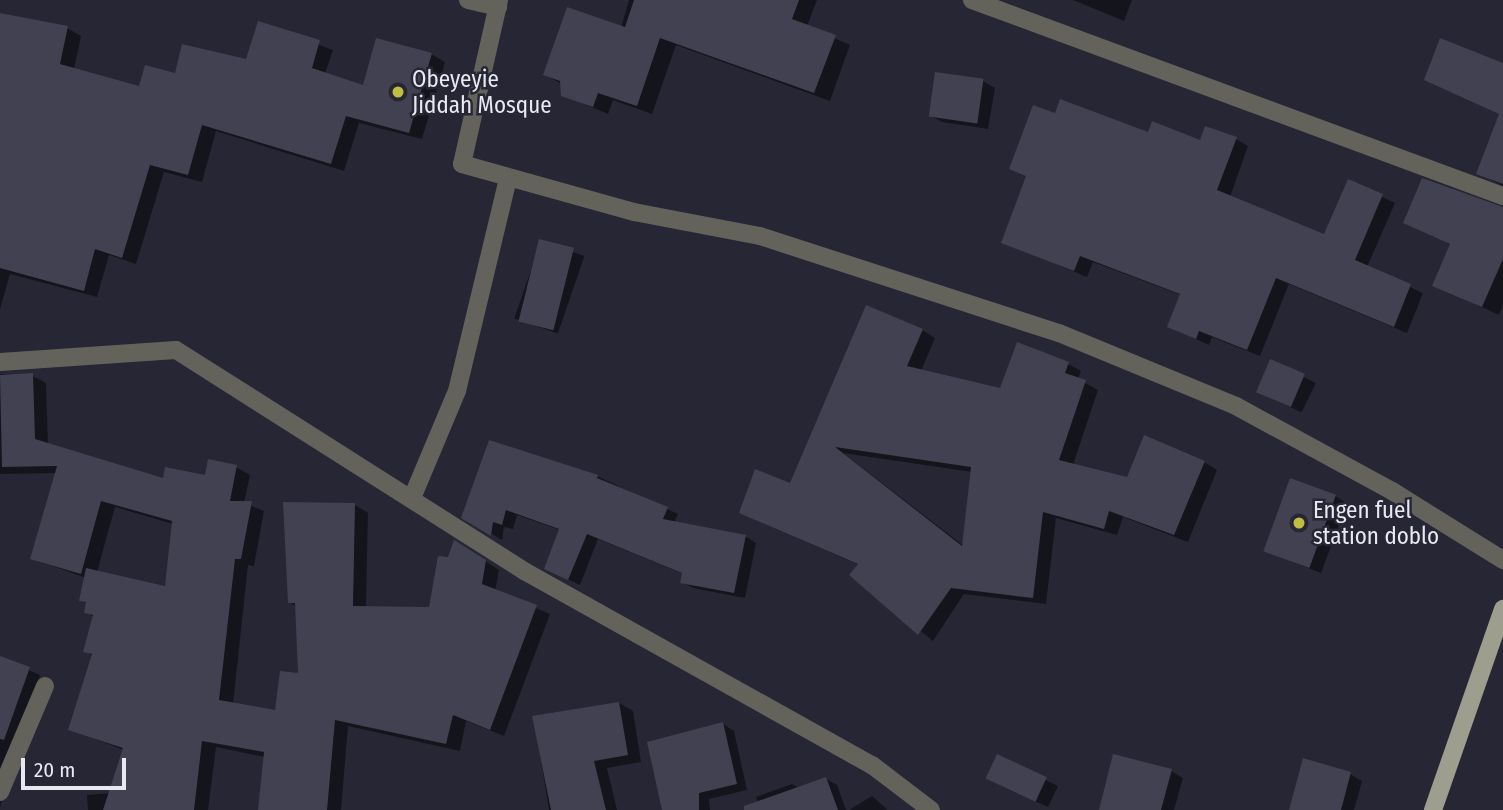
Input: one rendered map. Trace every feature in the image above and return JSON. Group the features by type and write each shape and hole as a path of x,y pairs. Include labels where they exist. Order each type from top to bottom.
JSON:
{"main road":[{"path":"1433,810 1503,608"}],"street":[{"path":"468,0 499,3 462,164 634,212 760,236 1059,333 1236,406 1392,491 1503,560"},
{"path":"972,0 1503,196"},
{"path":"412,498 457,391 508,178"},
{"path":"0,362 177,349 537,578 872,765 931,810"},
{"path":"0,792 45,686"}],"building":[{"path":"634,0 799,0 792,19 836,35 814,93 660,38 637,106 598,93 593,107 561,96 560,81 543,75 567,7 625,27"},
{"path":"0,13 68,26 60,64 139,86 145,65 175,73 182,44 246,59 258,21 320,40 312,68 363,85 376,38 432,53 409,133 346,116 331,164 202,125 188,175 150,165 122,258 95,249 84,291 0,268"},
{"path":"1440,38 1503,63 1503,184 1476,174 1499,114 1424,80"},
{"path":"935,72 984,79 977,123 929,117"},
{"path":"1060,99 1148,132 1152,121 1200,140 1205,126 1237,137 1217,190 1324,234 1348,179 1383,194 1355,260 1411,284 1394,327 1276,278 1247,350 1199,331 1196,339 1167,327 1180,294 1080,256 1074,271 1001,243 1026,176 1009,169 1033,105 1055,113"},
{"path":"1422,178 1503,207 1503,259 1482,307 1432,286 1450,244 1403,223"},
{"path":"539,239 574,248 553,330 518,321"},
{"path":"866,305 923,329 907,366 1000,388 1017,342 1069,362 1065,373 1086,380 1059,460 1127,477 1144,435 1205,461 1174,535 1109,511 1104,529 1043,512 1033,598 951,588 918,635 849,575 858,564 739,513 755,469 790,483","holes":["835,447 971,467 962,546"]},
{"path":"1270,359 1305,374 1291,407 1256,392"},
{"path":"33,373 35,439 163,478 165,467 205,475 208,459 237,465 230,501 252,501 241,559 235,559 219,700 275,710 280,671 298,673 295,603 288,603 283,502 355,503 353,606 429,607 438,556 448,557 454,540 486,560 482,584 537,605 490,730 453,715 446,744 335,720 327,810 258,810 264,752 202,741 194,810 103,810 123,748 68,730 92,654 83,652 93,615 84,613 86,602 79,601 86,568 165,586 172,521 101,501 81,574 30,559 57,466 2,467 0,375"},
{"path":"489,440 598,475 597,478 668,507 663,519 746,535 734,593 680,583 682,573 587,534 568,580 544,569 559,529 506,510 502,525 493,522 491,536 461,518"},
{"name":"Engen fuel station doblo","path":"1290,478 1336,495 1309,568 1263,551"},
{"path":"0,656 30,667 4,740 0,739"},
{"path":"619,702 628,755 594,761 606,810 551,810 532,716"},
{"path":"723,722 737,784 699,793 699,810 662,810 647,742"},
{"path":"997,754 1047,777 1035,802 986,778"},
{"path":"1113,754 1172,769 1161,810 1099,810"},
{"path":"1303,758 1351,772 1341,810 1289,810"},
{"path":"826,777 838,810 744,810 744,806"}],"place":[{"name":"Obeyeyie Jiddah Mosque","path":"398,92"},
{"name":"Engen fuel station doblo","path":"1299,523"}]}
